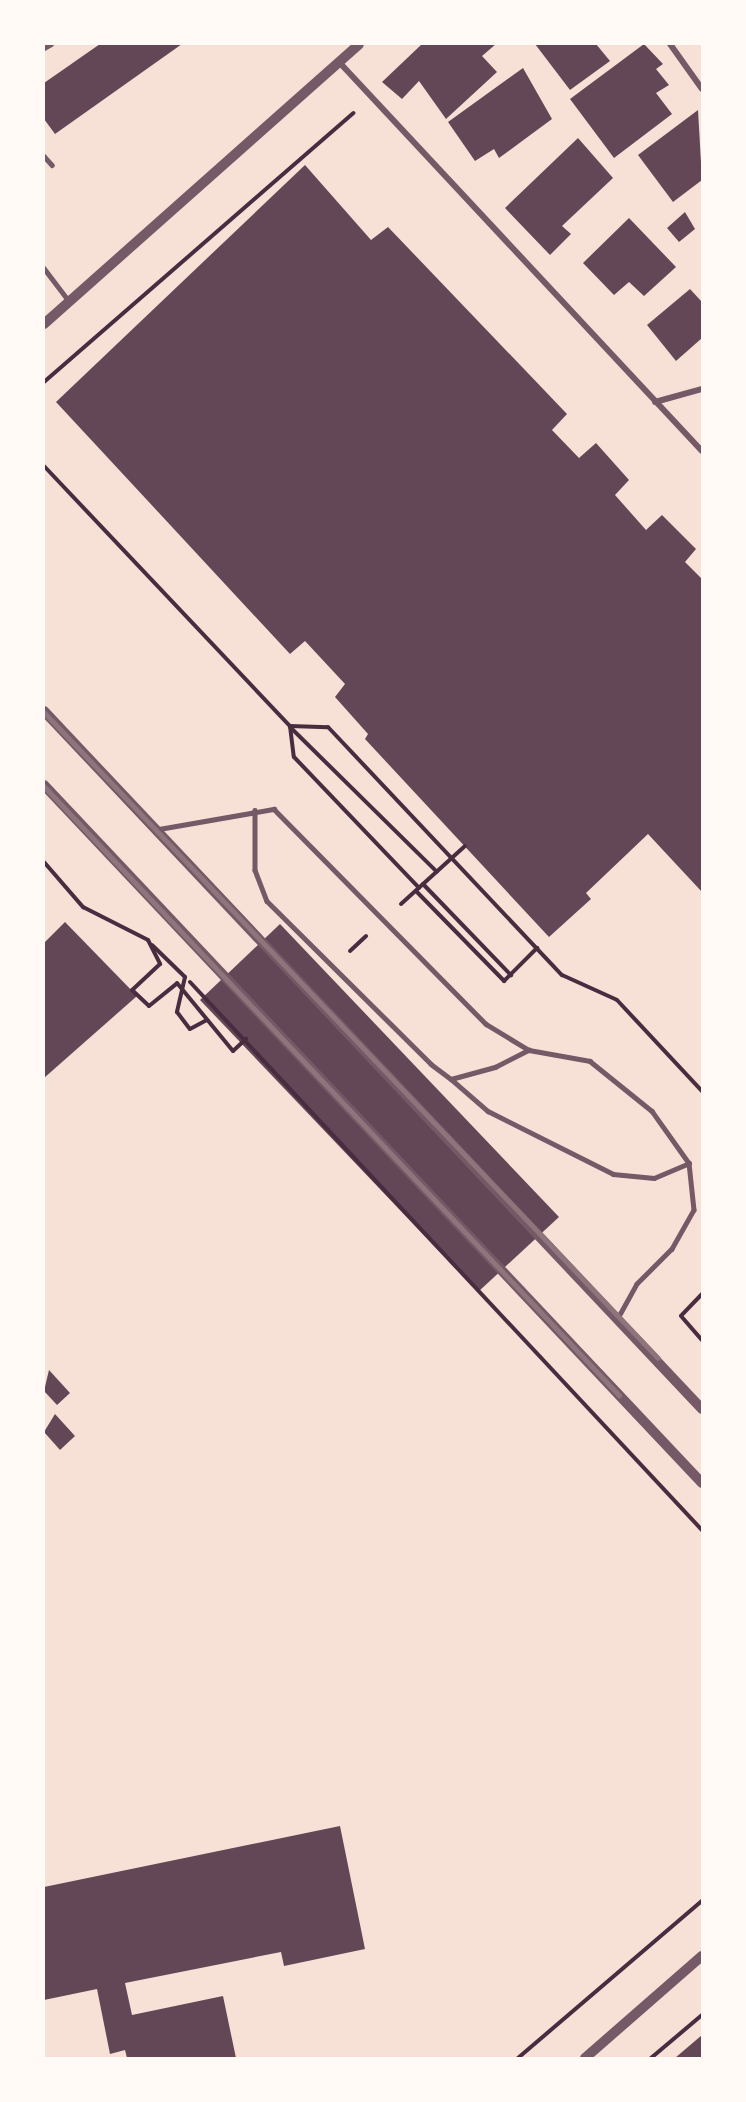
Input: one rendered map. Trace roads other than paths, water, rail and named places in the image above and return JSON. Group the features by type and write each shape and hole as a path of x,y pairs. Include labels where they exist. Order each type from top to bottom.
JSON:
{"street":[{"path":"44,324 359,44"},
{"path":"670,44 702,89"},
{"path":"339,62 702,451"},
{"path":"654,402 702,389"},
{"path":"44,711 159,829 702,1409"},
{"path":"44,785 702,1482"},
{"path":"585,2058 702,1956"}],"lane":[{"path":"44,48 51,44"},
{"path":"44,156 52,165"},
{"path":"44,268 69,301"},
{"path":"159,829 208,824 255,810 274,809 486,1024 529,1050 590,1061 652,1111 688,1163 694,1210 672,1250 637,1284 618,1318"},
{"path":"255,810 255,870 267,902 451,1080 488,1111 613,1174 654,1178 688,1163"},
{"path":"451,1080 495,1067 529,1050"}],"railway":[{"path":"44,712 658,1358"},
{"path":"44,786 619,1395"}]}
